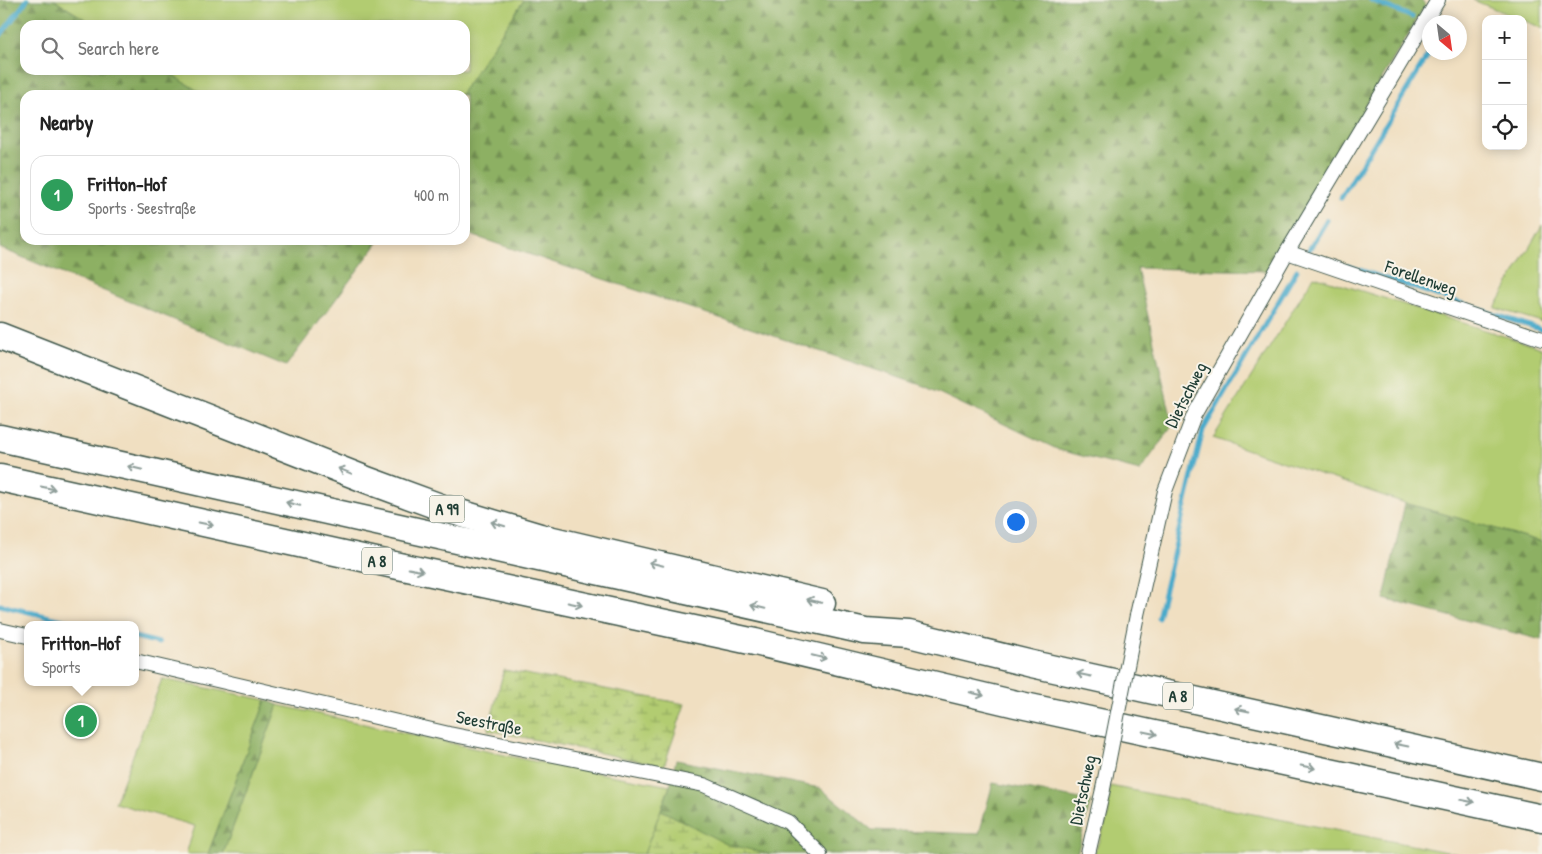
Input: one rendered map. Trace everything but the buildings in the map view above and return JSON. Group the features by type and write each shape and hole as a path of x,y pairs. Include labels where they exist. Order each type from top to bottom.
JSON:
{"highway":[{"name":"A 99","path":"0,336 443,508 540,537 869,614 909,634"},
{"name":"A 8","path":"0,438 865,631 909,634 1042,666 1542,777"},
{"name":"A 8","path":"0,478 755,642 1016,704 1542,818"}],"street":[{"name":"Dietschweg","path":"1088,854 1103,789 1137,615 1165,491 1194,415 1287,252 1438,0"},
{"name":"Forellenweg","path":"1287,252 1542,339"},
{"path":"0,630 24,635"},
{"name":"Seestraße","path":"139,662 449,734 704,785 788,822 820,854"}],"green space":[{"path":"0,0 54,0 86,20 20,20 20,75 173,75 196,90 20,90 20,245 376,245 286,366 0,248"},
{"path":"54,0 524,0 463,90 196,90 173,75 470,75 470,20 86,20"},
{"path":"524,0 1420,0 1426,4 1268,271 1137,268 1173,425 1140,471 1059,450 924,386 470,235 470,90 463,90"},
{"path":"1473,0 1542,0 1542,28 1527,22 1527,15 1509,15"},
{"path":"1542,225 1542,322 1495,308"},
{"path":"1314,276 1542,348 1542,542 1405,503 1213,438"},
{"path":"1405,503 1542,542 1542,640 1384,599"},
{"path":"504,670 685,704 664,766 488,730"},
{"path":"162,679 266,700 208,854 186,854 195,826 115,803"},
{"path":"266,700 278,705 223,854 208,854"},
{"path":"278,705 527,760 670,786 644,854 223,854"},
{"path":"676,760 820,788 872,830 979,834 993,783 1091,801 1077,854 768,854 726,844 661,810 670,786"},
{"path":"1110,786 1457,854 1094,854 1108,817"},
{"path":"661,810 726,844 768,854 644,854"}],"waterway":[{"path":"0,36 27,0"},
{"path":"1371,0 1412,17"},
{"path":"1341,198 1425,60"},
{"path":"1307,253 1327,220"},
{"path":"1348,266 1542,330"},
{"path":"1158,618 1203,430 1297,270"},
{"path":"0,605 66,621"},
{"path":"139,638 159,643"}],"place":[{"name":"Fritton-Hof","path":"81,721"}]}
